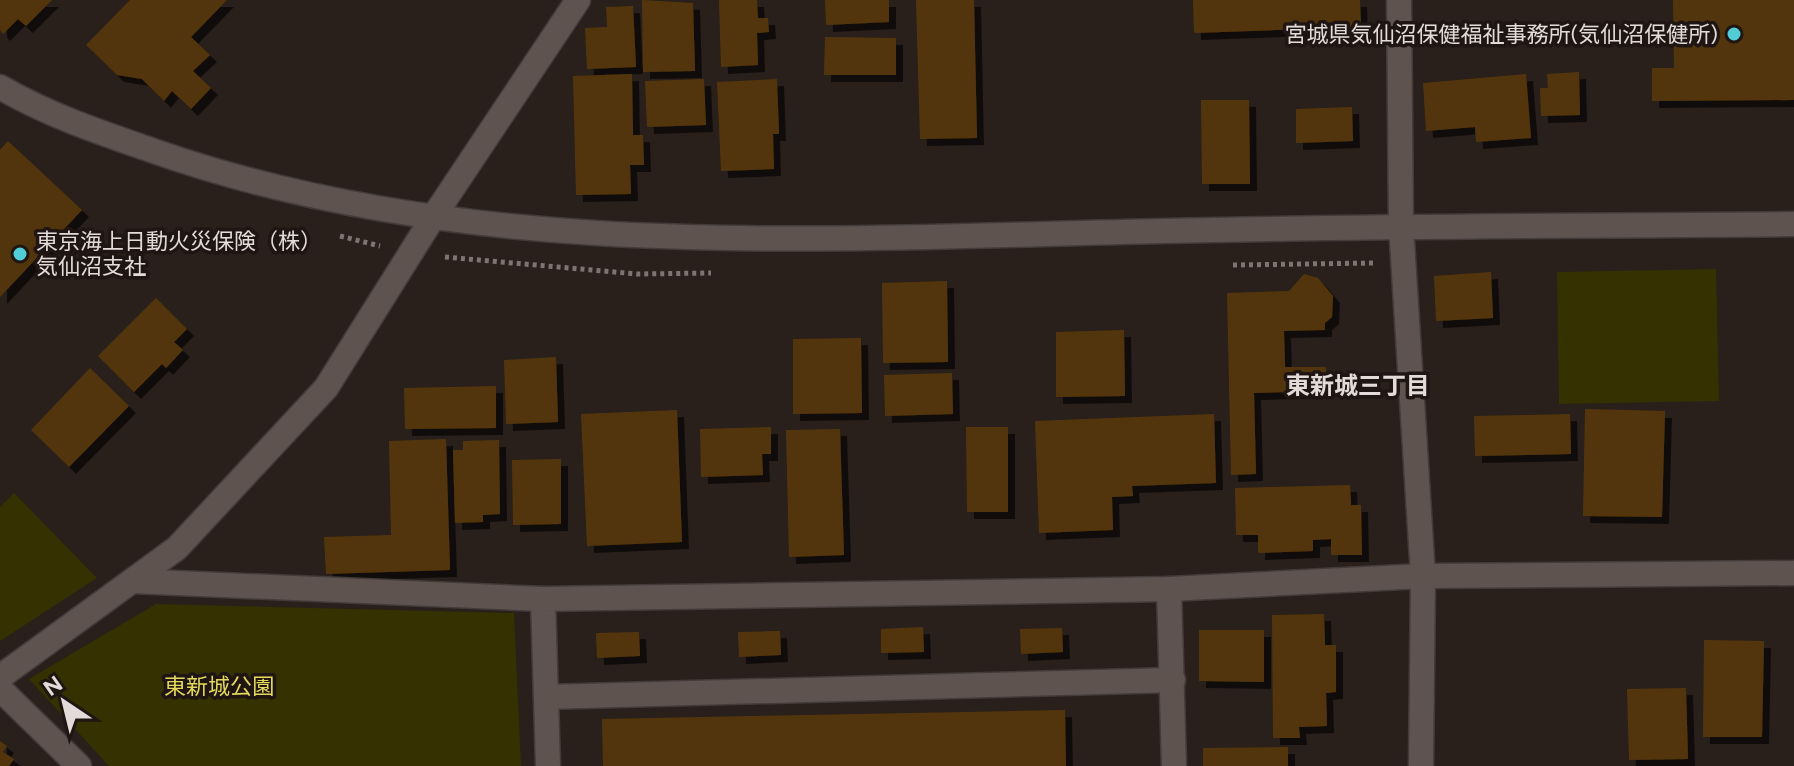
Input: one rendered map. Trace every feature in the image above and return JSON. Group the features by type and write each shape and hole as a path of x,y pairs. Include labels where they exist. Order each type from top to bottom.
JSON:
{"street":[{"path":"0,677 177,548 326,388 432,219 578,0"},
{"path":"1399,0 1401,225 1423,576 1421,766"},
{"path":"0,87 44,112 217,173 432,219 746,240 1401,225 1794,224"},
{"path":"132,581 543,599 1169,589 1423,576 1794,573"},
{"path":"1169,589 1174,766"},
{"path":"543,599 548,766"},
{"path":"546,697 1173,680"},
{"path":"0,689 79,766"}],"green space":[{"path":"1716,269 1719,401 1559,404 1557,272"},
{"path":"14,493 97,578 0,641 0,507"},
{"name":"東新城公園","path":"156,604 514,613 521,766 109,766 29,679"}],"building":[{"path":"0,0 52,0 26,26 18,19 3,34 0,30"},
{"path":"130,0 227,0 191,37 210,55 193,71 211,88 191,109 172,91 164,101 142,79 117,75 86,45"},
{"path":"642,0 693,3 695,71 643,72"},
{"path":"719,0 757,0 758,18 768,18 769,32 757,33 758,65 721,67"},
{"path":"825,0 889,0 889,22 826,25"},
{"path":"916,0 974,0 977,138 920,139"},
{"path":"1193,0 1360,0 1361,27 1194,33"},
{"name":"宮城県気仙沼保健福祉事務所(気仙沼保健所)","path":"1673,0 1794,0 1794,100 1652,101 1652,68 1674,68"},
{"path":"633,6 636,67 587,69 585,28 607,27 606,7"},
{"path":"825,37 896,38 896,75 824,75"},
{"path":"1579,72 1580,115 1541,116 1540,88 1548,88 1547,74"},
{"path":"632,74 633,135 643,135 644,165 630,165 631,194 576,195 573,76"},
{"path":"1526,74 1531,138 1476,142 1475,127 1426,131 1423,83"},
{"path":"704,79 706,125 647,127 645,81"},
{"path":"777,79 779,134 773,134 774,169 721,171 717,82"},
{"path":"1201,100 1249,100 1250,184 1202,184"},
{"path":"1352,107 1353,141 1296,143 1296,109"},
{"name":"東京海上日動火災保険（株） 気仙沼支社","path":"8,141 82,210 0,297 0,150"},
{"path":"1491,272 1493,318 1436,321 1434,276"},
{"path":"1304,274 1318,278 1333,296 1332,317 1325,323 1325,330 1284,331 1285,367 1326,367 1326,391 1254,393 1256,474 1231,475 1227,293 1289,291"},
{"path":"947,281 948,362 883,363 882,283"},
{"path":"156,298 187,329 174,342 183,350 166,368 162,364 134,392 98,356"},
{"path":"1124,330 1125,396 1056,397 1056,332"},
{"path":"861,338 862,413 793,414 793,339"},
{"path":"556,357 558,422 506,424 504,360"},
{"path":"90,368 129,406 69,467 31,430"},
{"path":"952,373 953,414 885,416 884,375"},
{"path":"496,386 496,428 405,429 404,388"},
{"path":"1585,409 1665,411 1662,517 1583,516"},
{"path":"677,410 682,542 587,546 581,414"},
{"path":"1214,414 1216,483 1132,486 1133,496 1112,497 1113,530 1039,533 1035,421"},
{"path":"1570,414 1571,454 1475,456 1474,416"},
{"path":"771,427 771,454 762,454 763,475 701,477 700,429"},
{"path":"966,427 1008,427 1008,512 967,512"},
{"path":"840,429 844,555 789,557 786,430"},
{"path":"446,439 450,570 326,574 324,537 391,535 389,441"},
{"path":"499,440 500,514 483,515 483,522 455,523 453,450 463,450 463,441"},
{"path":"561,459 561,524 513,525 512,460"},
{"path":"1350,485 1351,505 1361,505 1362,555 1331,555 1331,539 1313,540 1313,551 1258,553 1258,535 1236,535 1235,488"},
{"path":"1324,614 1325,645 1336,645 1336,692 1326,693 1327,726 1299,727 1300,738 1273,738 1272,615"},
{"path":"923,627 924,652 881,653 881,629"},
{"path":"1062,628 1063,652 1021,654 1020,629"},
{"path":"1199,630 1264,630 1264,682 1199,681"},
{"path":"780,631 781,655 739,657 738,632"},
{"path":"639,632 640,656 597,658 596,633"},
{"path":"1704,640 1764,641 1762,737 1703,737"},
{"path":"1686,688 1688,759 1629,760 1627,689"},
{"path":"1065,710 1066,766 603,766 602,719"},
{"path":"0,741 7,746 3,752 14,759 9,766 0,766"},
{"path":"1288,747 1288,766 1203,766 1203,748"}],"place":[{"name":"宮城県気仙沼保健福祉事務所(気仙沼保健所)","path":"1734,34"},
{"name":"東京海上日動火災保険（株） 気仙沼支社","path":"20,254"}],"district":[{"name":"東新城三丁目","path":"1358,386"}]}
